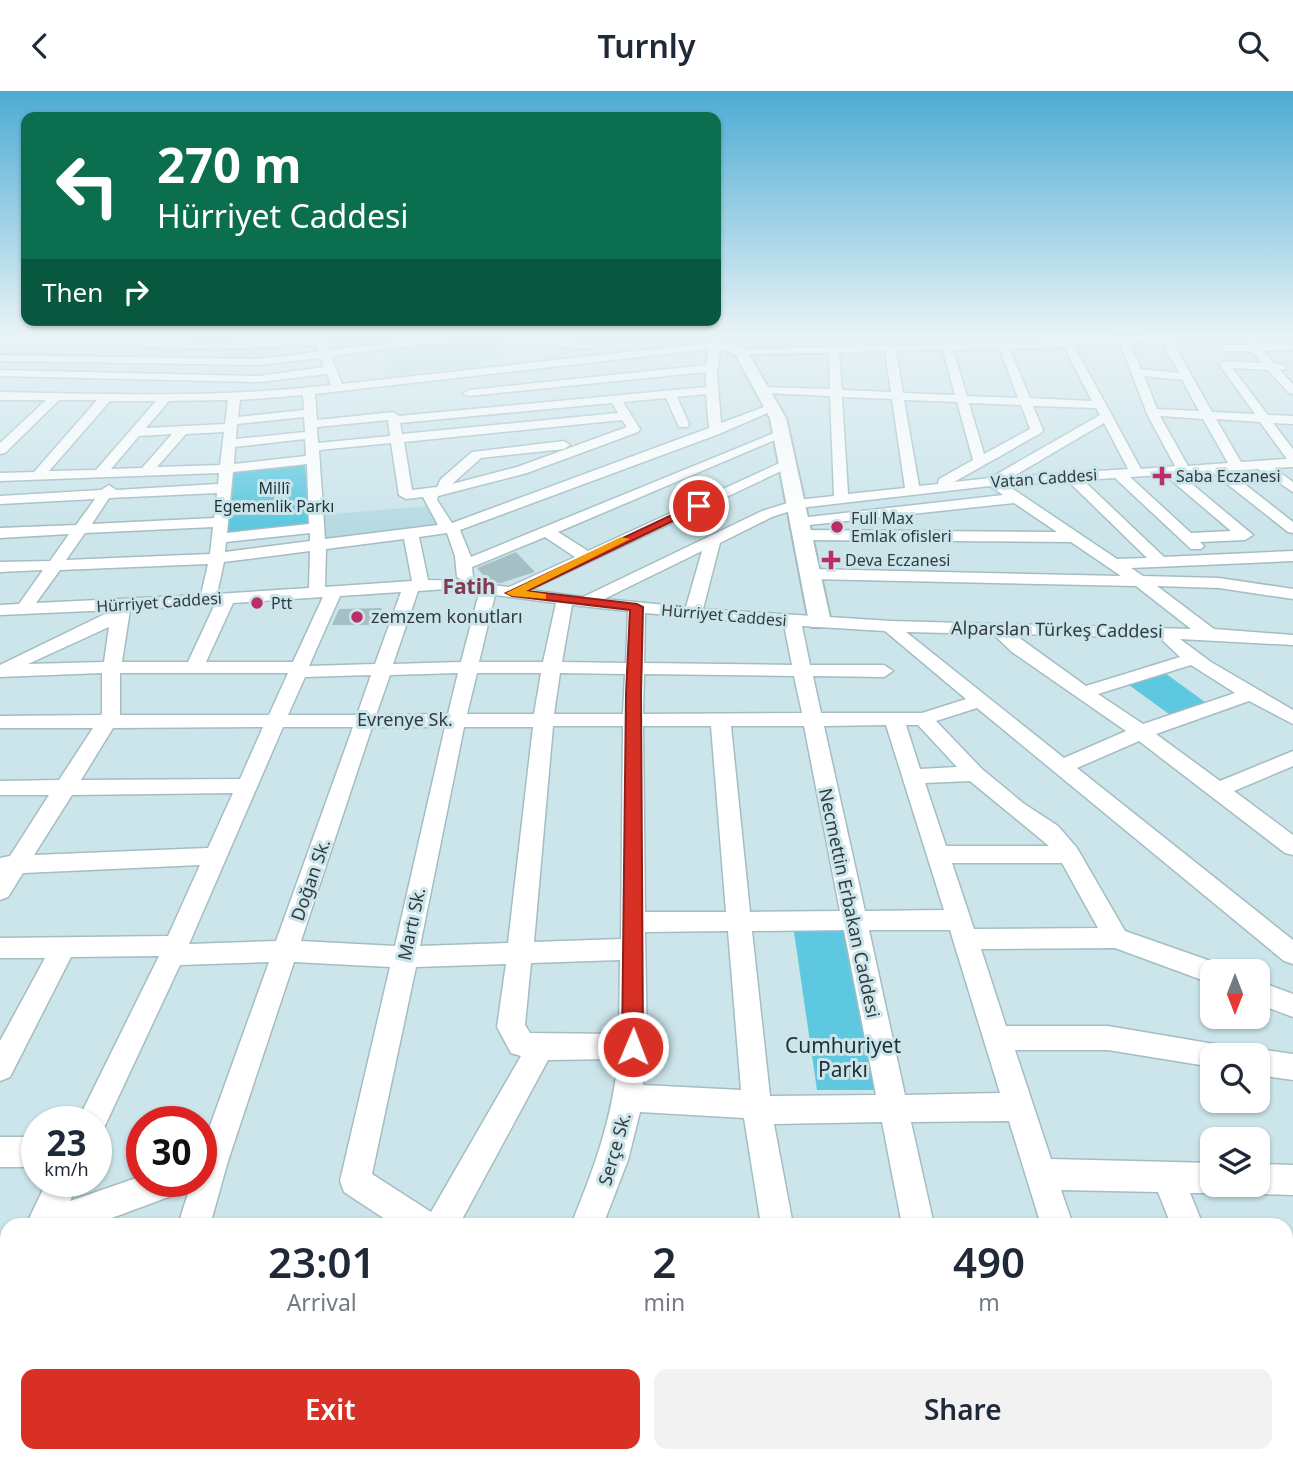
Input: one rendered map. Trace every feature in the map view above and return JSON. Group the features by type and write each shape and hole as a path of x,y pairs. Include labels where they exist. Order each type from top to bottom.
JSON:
{"main road":[{"path":"767,396 783,434 820,622"}],"street":[{"path":"146,472 200,414 234,397 246,396"},
{"path":"100,1106 174,950 298,670 326,590 316,528 309,396"},
{"path":"353,396 393,416 406,495 475,485 634,429 619,398"},
{"path":"394,420 422,396"},
{"path":"470,396 474,412"},
{"path":"0,477 225,469 311,436 365,402 416,399 474,412 644,396"},
{"path":"671,396 683,424"},
{"path":"714,396 715,431"},
{"path":"836,396 841,499"},
{"path":"896,396 913,491"},
{"path":"919,396 1026,401 1104,410"},
{"path":"934,488 1037,430 1024,396"},
{"path":"1096,396 1104,410 1120,463 1187,538 1210,559"},
{"path":"1147,396 1183,470"},
{"path":"1195,396 1236,466"},
{"path":"1246,396 1293,461"},
{"path":"0,450 59,397"},
{"path":"195,667 217,598 217,558 234,397"},
{"path":"3,398 160,398 231,424 311,436 396,439 626,416"},
{"path":"38,476 106,398"},
{"path":"99,474 160,398"},
{"path":"964,398 981,462"},
{"path":"464,565 546,531 606,490 715,431 774,408"},
{"path":"1104,410 1027,463 993,482 1114,563 1209,634"},
{"path":"1153,412 1293,420"},
{"path":"135,432 183,431"},
{"path":"0,567 217,558 452,528 606,490 783,434"},
{"path":"228,444 311,436"},
{"path":"452,528 445,525 430,500 477,455 596,442"},
{"name":"Vatan Caddesi","path":"800,520 841,499 1070,476 1120,463 1136,472 1293,461"},
{"path":"1027,463 1052,462"},
{"path":"489,589 586,557 789,464"},
{"path":"1261,465 1293,488"},
{"path":"1215,468 1293,529"},
{"path":"1167,470 1245,535 1187,538"},
{"path":"24,609 121,473"},
{"path":"1070,476 1160,562"},
{"path":"0,500 223,488"},
{"path":"800,520 1018,498"},
{"path":"633,1047 540,1048 521,1044 512,1027 551,669 575,601 767,514 800,520 1075,537"},
{"path":"0,533 316,528"},
{"name":"Martı Sk.","path":"411,1218 355,1181 456,719 489,589 464,565 452,528"},
{"path":"546,531 586,557"},
{"path":"411,534 416,585"},
{"path":"693,613 713,540"},
{"path":"1114,563 1293,556"},
{"path":"811,574 1219,583 1293,594"},
{"name":"Hürriyet Caddesi","path":"0,610 121,611 217,598 416,585 489,589 693,613 820,622"},
{"name":"Doğan Sk.","path":"217,1137 286,951 382,670 416,585"},
{"name":"Serçe Sk.","path":"590,1218 605,1189 622,1136 629,1098 633,1047 634,669 637,607"},
{"path":"0,891 9,865 67,787 112,713 112,667 121,611"},
{"path":"0,671 121,611"},
{"name":"Necmettin Erbakan Caddesi","path":"792,621 917,1218"},
{"name":"Alparslan Türkeş Caddesi","path":"820,622 1209,634 1293,640"},
{"path":"891,626 893,631 1293,954"},
{"path":"998,629 1018,648 1141,733 1293,847"},
{"path":"1165,633 1194,658 1293,718"},
{"path":"1082,693 1194,658"},
{"path":"0,671 112,667 884,671"},
{"path":"1061,767 1141,733 1253,694"},
{"name":"Evrenye Sk.","path":"0,722 923,719 979,701"},
{"path":"720,719 757,1110 776,1218"},
{"path":"894,719 1054,1218"},
{"path":"923,719 975,774 1015,808 1050,832 1069,854 1116,938"},
{"path":"1217,790 1293,758"},
{"path":"912,776 975,774"},
{"path":"0,788 246,786"},
{"path":"937,855 1069,854"},
{"path":"9,865 215,856"},
{"path":"634,922 853,920 1116,938 1200,968"},
{"path":"0,1068 64,947"},
{"path":"0,948 286,951 405,957 634,949"},
{"path":"1270,997 1293,1006"},
{"path":"997,1038 1108,1038 1200,1052"},
{"path":"446,1218 540,1048"},
{"path":"1270,1064 1293,1067"},
{"path":"629,1098 743,1104 757,1110 1018,1107"},
{"path":"0,1152 21,1152"},
{"path":"1041,1174 1200,1178"},
{"path":"1168,1177 1184,1218"},
{"path":"1270,1179 1293,1180"},
{"path":"46,1218 56,1197"},
{"path":"68,1218 127,1197"},
{"name":"Doğan Sk.","path":"195,1218 200,1197"}],"shaded area":[{"path":"428,506 439,526 322,540 321,515"}],"green space":[{"name":"Millî Egemenlik Parkı","path":"305,464 310,525 226,534 230,470"},
{"path":"1165,673 1209,705 1173,717 1129,685"},
{"name":"Cumhuriyet Parkı","path":"793,925 846,925 880,1090 817,1090"}],"building":[{"path":"516,552 535,572 501,583 489,582 477,568"},
{"name":"zemzem konutları","path":"382,608 376,625 332,625 339,609"}],"slow traffic":[{"path":"541,596 512,593 625,539"}],"place":[{"name":"Saba Eczanesi","path":"1162,476"},
{"name":"Full Max Emlak ofisleri","path":"837,527"},
{"name":"Deva Eczanesi","path":"831,560"},
{"name":"Ptt","path":"257,603"},
{"name":"zemzem konutları","path":"357,617"}],"district":[{"name":"Fatih","path":"469,587"}],"route":[{"path":"633,1047 634,669 637,607 512,593 699,506"}]}
